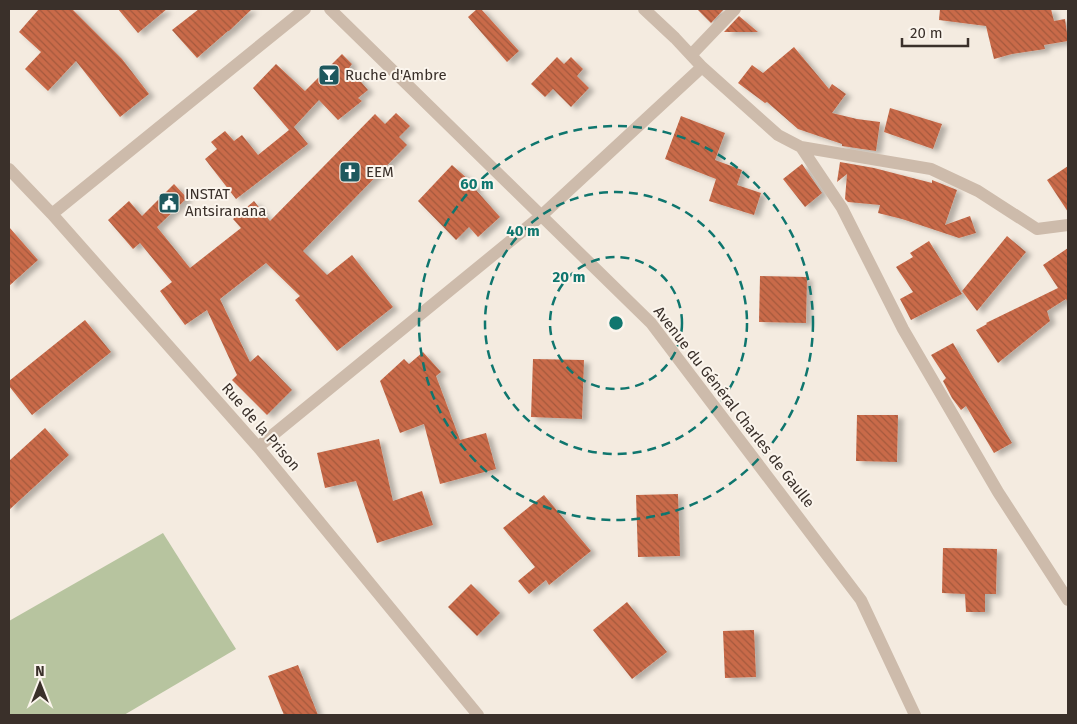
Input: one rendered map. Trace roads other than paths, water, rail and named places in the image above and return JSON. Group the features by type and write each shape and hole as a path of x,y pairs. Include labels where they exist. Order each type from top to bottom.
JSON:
{"street":[{"path":"52,214 305,9"},
{"name":"Avenue du Général Charles de Gaulle","path":"330,9 651,323 861,600 915,715"},
{"path":"644,9 702,67 778,135 801,147 931,170 978,191 1037,229 1068,225"},
{"path":"691,55 735,9"},
{"path":"258,447 541,216 702,67"},
{"path":"801,147 842,208 904,329 998,492 1068,600"},
{"name":"Rue de la Prison","path":"9,169 52,214 258,447 478,715"}],"place":[{"name":"Ruche d'Ambre","path":"329,75"},
{"name":"EEM","path":"350,172"},
{"name":"INSTAT Antsiranana","path":"169,203"}]}
